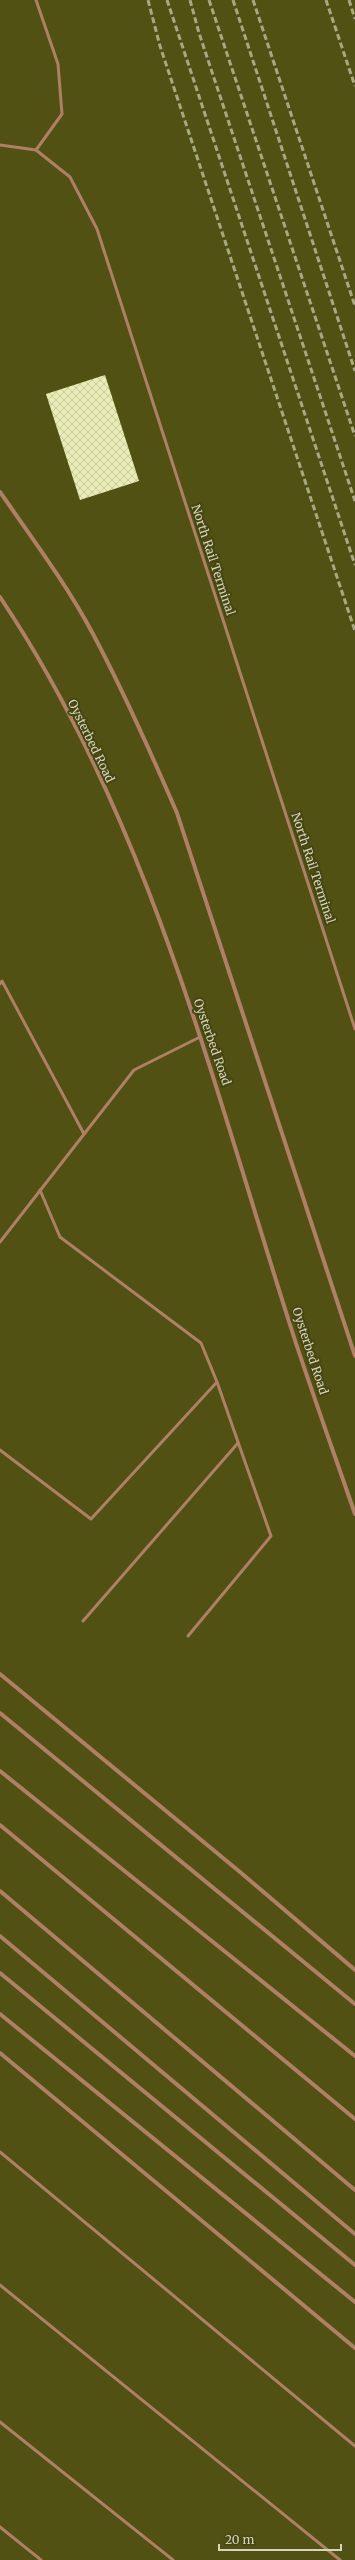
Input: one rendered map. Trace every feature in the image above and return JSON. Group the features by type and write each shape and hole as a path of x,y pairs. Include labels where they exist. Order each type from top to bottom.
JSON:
{"street":[{"path":"0,492 38,547 93,633 141,731 177,813 355,1356"},
{"name":"Oysterbed Road","path":"0,597 22,631 84,744 158,915 223,1104 292,1332 355,1514"},
{"path":"0,1674 240,1872 355,1970"},
{"path":"0,1713 355,2004"},
{"path":"0,1771 355,2056"},
{"path":"0,1825 355,2119"},
{"path":"0,1890 355,2190"},
{"path":"0,1936 355,2234"},
{"path":"0,1973 355,2265"},
{"path":"0,2014 355,2302"},
{"path":"0,2053 355,2348"}],"lane":[{"path":"36,0 58,64 62,114 36,150"},
{"name":"North Rail Terminal","path":"0,144 36,150 70,177 97,229 355,1029"},
{"path":"0,984 2,981 84,1134"},
{"path":"0,1242 134,1070 200,1037"},
{"path":"40,1190 60,1237 201,1344 217,1382 271,1536 188,1636"},
{"path":"0,1450 91,1519 217,1382"},
{"path":"83,1622 238,1443"},
{"path":"0,2152 355,2446"},
{"path":"0,2285 340,2560"},
{"path":"0,2422 173,2560"},
{"path":"0,2527 41,2560"}],"shaded area":[{"path":"0,0 355,0 355,2560 0,2560"}],"building":[{"path":"105,375 139,481 80,500 46,394"}],"railway":[{"path":"148,0 160,46 355,631"},
{"path":"167,0 355,565"},
{"path":"190,0 199,33 355,501"},
{"path":"209,0 355,436"},
{"path":"233,0 355,371"},
{"path":"253,0 355,306"},
{"path":"326,0 355,86"},
{"path":"349,0 355,19"}]}
